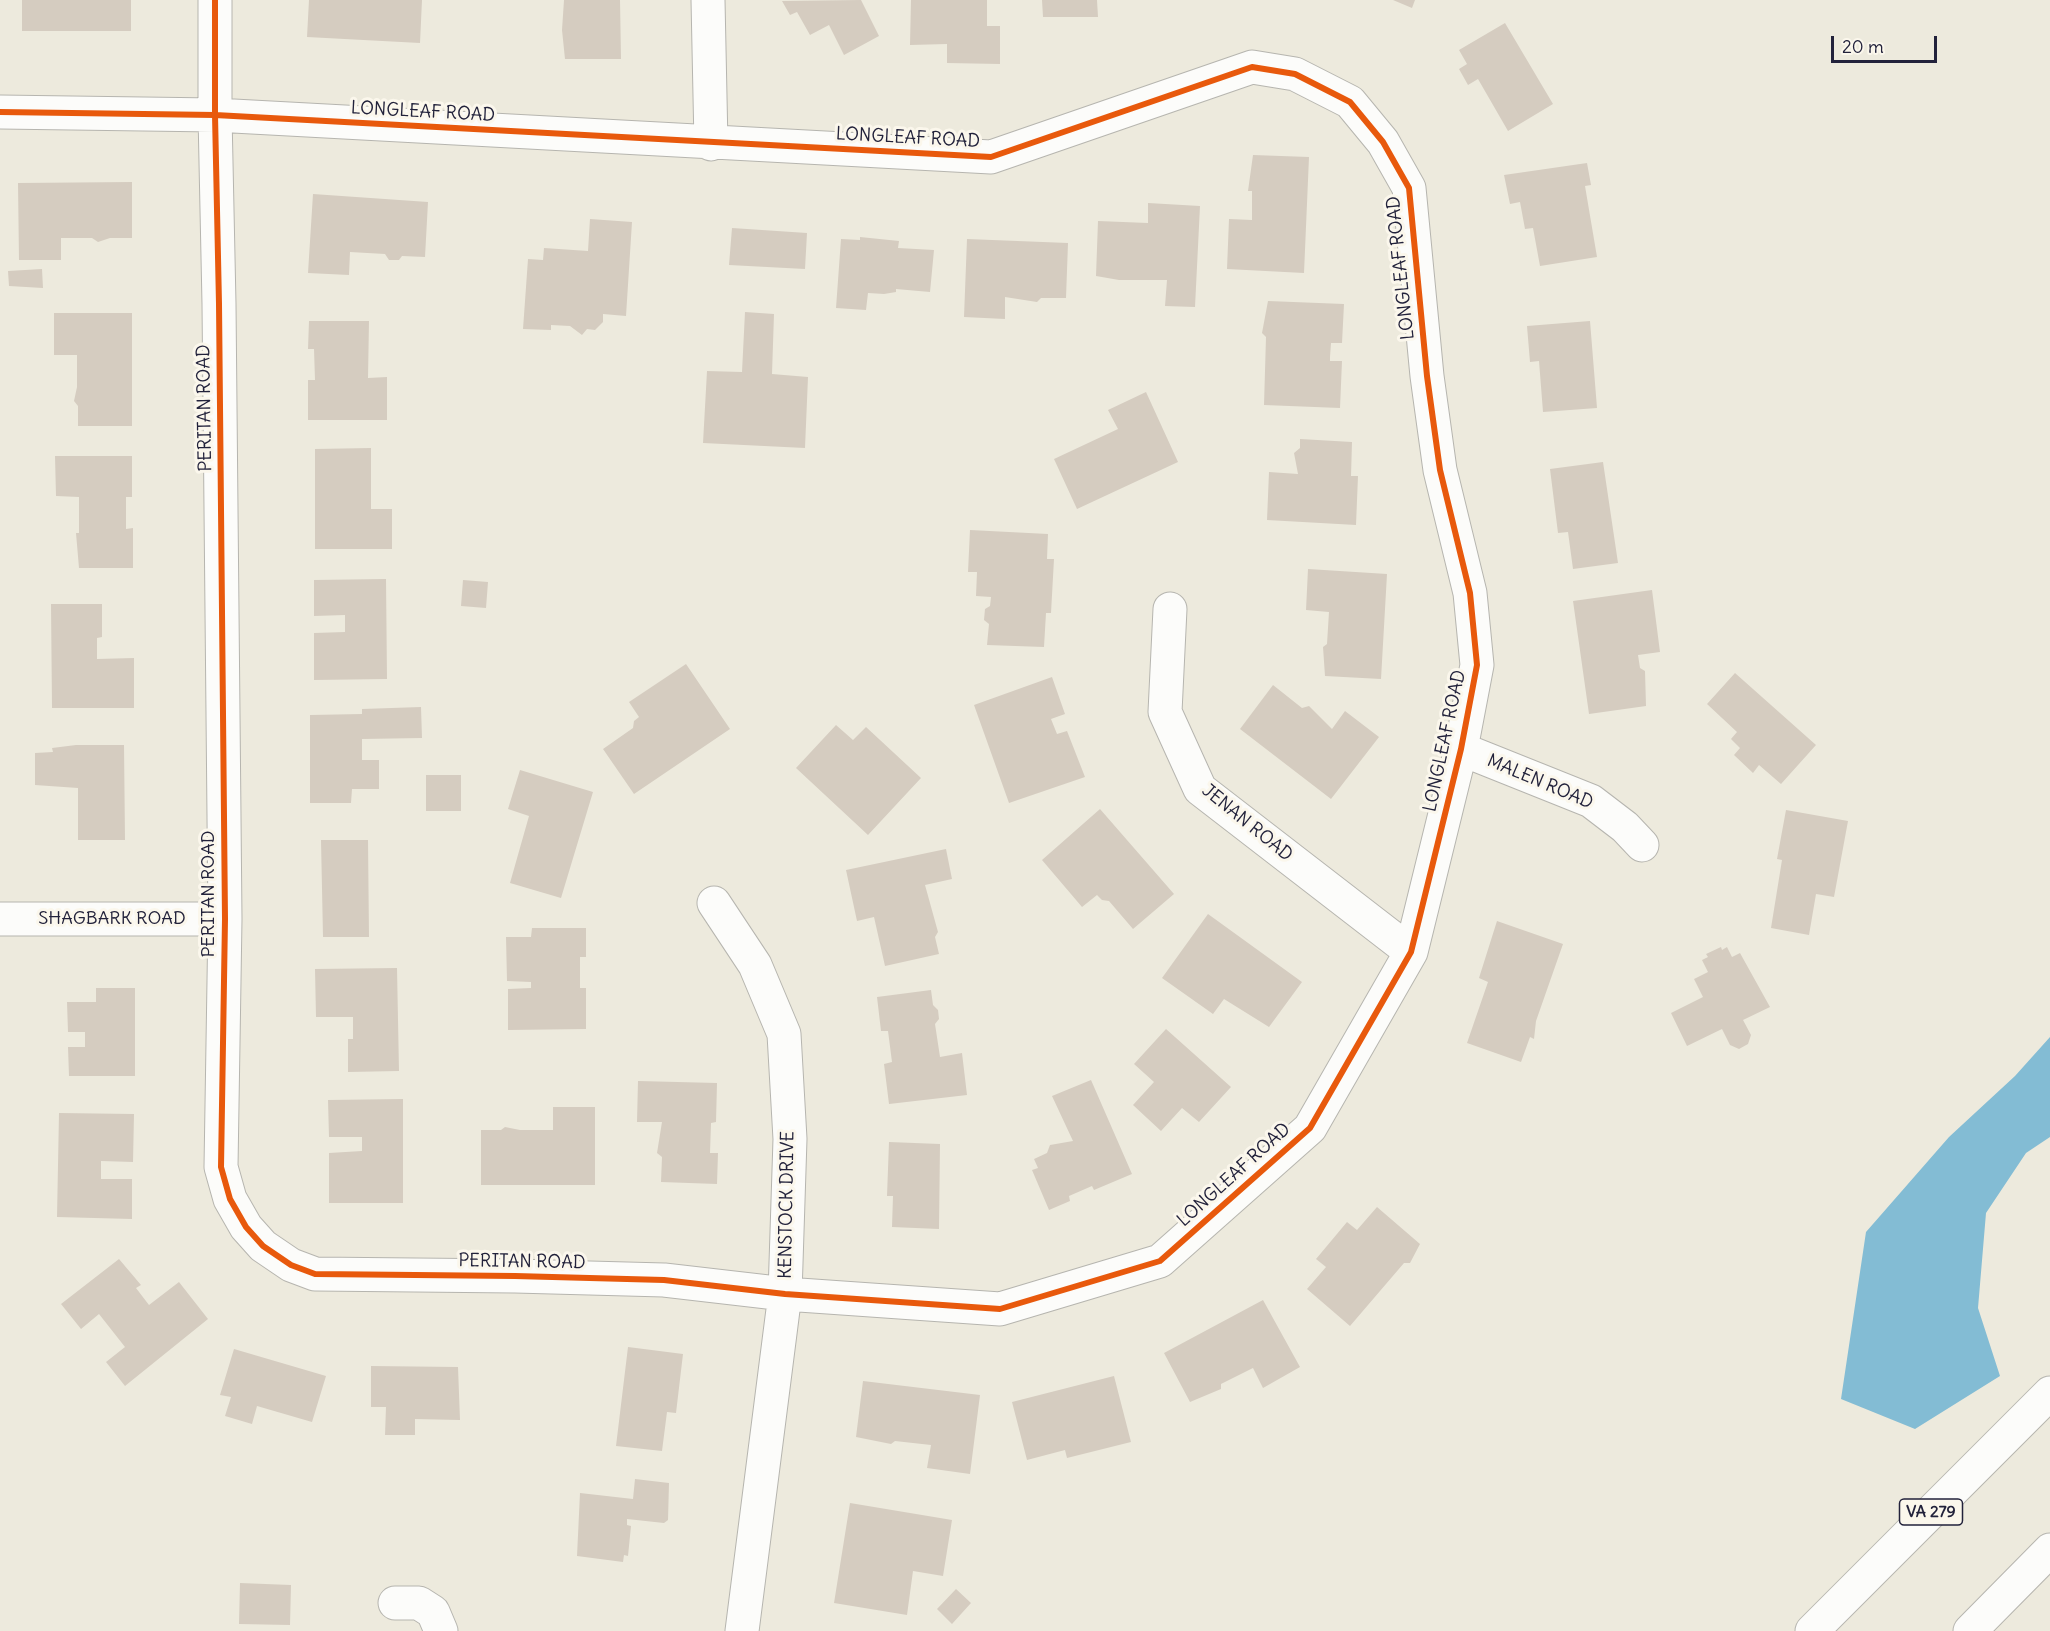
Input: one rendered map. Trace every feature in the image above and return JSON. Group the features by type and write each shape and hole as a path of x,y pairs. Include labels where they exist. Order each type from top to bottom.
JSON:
{"street":[{"name":"PERITAN ROAD","path":"214,0 225,919 221,1167 230,1199 246,1227 263,1246 291,1265 315,1275 515,1276 664,1280 785,1294"},
{"path":"708,0 711,144"},
{"name":"LONGLEAF ROAD","path":"0,112 215,115 991,158 1252,67 1295,74 1350,102 1383,142 1409,188 1427,376 1440,470 1470,593 1477,665 1461,749 1411,952 1310,1128 1160,1261 1000,1309 785,1294"},
{"name":"JENAN ROAD","path":"1170,609 1165,712 1200,789 1411,952"},
{"name":"MALEN ROAD","path":"1461,749 1591,801 1625,827 1642,845"},
{"name":"KENSTOCK DRIVE","path":"714,903 755,965 784,1034 790,1139 785,1294 742,1631"},
{"name":"SHAGBARK ROAD","path":"0,919 225,919"},
{"name":"VA 279","path":"1812,1631 2050,1393"},
{"path":"1970,1631 2050,1550"},
{"path":"395,1603 418,1603 433,1612 441,1631"}],"water":[{"path":"2050,1037 2050,1137 2026,1153 1986,1213 1978,1308 2000,1376 1915,1429 1841,1399 1866,1232 1949,1137 2015,1076"}],"building":[{"path":"22,0 131,0 131,31 22,31"},
{"path":"309,0 422,0 420,43 307,37"},
{"path":"564,0 620,0 621,59 565,59 562,30"},
{"path":"861,0 879,36 844,55 829,25 810,35 797,12 790,15 782,1"},
{"path":"911,0 987,0 987,26 1000,26 1000,64 947,63 947,44 910,45"},
{"path":"1042,0 1097,0 1098,17 1043,17"},
{"path":"1393,0 1415,0 1412,8"},
{"path":"1505,23 1553,104 1508,131 1478,79 1468,85 1459,69 1467,64 1459,50"},
{"path":"1253,155 1309,157 1304,273 1227,269 1229,219 1252,220 1252,191 1248,191"},
{"path":"1587,163 1591,185 1585,186 1597,257 1540,266 1533,228 1525,229 1520,202 1510,204 1504,175"},
{"path":"132,182 132,238 110,238 98,242 92,238 61,238 61,260 19,260 18,183"},
{"path":"313,194 428,202 425,257 402,256 399,260 389,260 385,254 350,252 349,275 308,273"},
{"path":"1148,203 1200,206 1195,307 1165,306 1167,280 1119,280 1096,276 1098,221 1148,223"},
{"path":"590,219 632,222 626,316 603,314 603,322 595,330 587,329 582,335 570,326 551,325 551,330 523,329 528,259 543,260 544,248 588,251"},
{"path":"732,228 807,233 805,269 729,265"},
{"path":"860,237 899,241 898,248 934,250 930,292 896,289 896,292 884,294 868,293 866,310 836,308 841,239 860,240"},
{"path":"967,239 1068,243 1066,298 1041,298 1037,302 1005,297 1005,319 964,317"},
{"path":"42,269 43,288 9,286 8,271"},
{"path":"1268,301 1344,304 1342,343 1331,343 1330,357 1330,361 1342,361 1340,408 1264,405 1266,337 1262,333"},
{"path":"745,312 774,314 772,374 808,377 805,448 703,443 707,371 742,372"},
{"path":"54,313 132,313 132,426 78,426 78,406 74,401 77,387 77,355 54,355"},
{"path":"309,321 369,321 368,378 387,377 387,420 308,420 308,380 315,380 314,349 308,349"},
{"path":"1590,321 1597,408 1543,412 1539,361 1530,362 1527,326"},
{"path":"1146,392 1178,462 1077,509 1054,459 1118,429 1108,410"},
{"path":"1300,439 1352,442 1351,476 1358,476 1356,525 1267,520 1269,472 1298,474 1294,453 1300,448"},
{"path":"371,448 371,509 392,509 392,549 315,549 315,449"},
{"path":"55,456 132,456 132,497 126,497 126,529 133,528 133,568 79,568 76,533 79,533 79,497 56,496"},
{"path":"1603,462 1618,563 1573,569 1568,532 1558,533 1550,469"},
{"path":"970,530 1048,534 1047,559 1054,559 1051,613 1046,613 1044,647 987,645 989,624 984,620 985,609 990,606 991,597 976,596 977,572 968,572"},
{"path":"1308,569 1387,574 1381,679 1325,676 1323,647 1327,644 1329,612 1306,610"},
{"path":"386,579 387,679 314,680 314,633 345,632 345,615 314,616 314,580"},
{"path":"463,580 488,582 486,608 461,606"},
{"path":"1652,590 1660,652 1638,655 1640,668 1645,671 1646,706 1589,714 1573,601"},
{"path":"51,604 102,604 102,637 97,638 97,659 134,658 134,708 52,708"},
{"path":"686,664 730,729 634,794 603,749 633,728 634,721 639,717 629,702"},
{"path":"1735,673 1816,745 1781,784 1759,765 1753,773 1734,755 1740,748 1731,739 1737,732 1707,704"},
{"path":"1052,677 1065,714 1051,719 1057,734 1067,731 1085,777 1009,803 974,705"},
{"path":"1273,685 1302,708 1309,706 1332,729 1345,711 1379,737 1331,799 1240,729"},
{"path":"421,707 422,738 362,739 362,760 379,760 379,789 352,789 351,803 310,803 310,715 362,714 362,709"},
{"path":"836,725 853,740 866,727 921,778 868,835 796,768"},
{"path":"76,745 124,745 125,840 78,840 78,788 35,785 35,753 53,752 52,748"},
{"path":"520,770 593,792 561,898 510,883 529,816 508,809"},
{"path":"426,775 461,775 461,811 426,811"},
{"path":"1100,809 1174,894 1133,929 1109,901 1102,900 1097,895 1082,907 1042,860"},
{"path":"1786,810 1848,821 1834,897 1816,894 1809,935 1771,928 1782,860 1777,859"},
{"path":"321,840 368,840 369,937 323,937"},
{"path":"946,849 952,879 925,885 938,932 935,937 939,954 885,966 874,917 857,921 846,870"},
{"path":"1208,914 1302,982 1269,1027 1224,999 1213,1014 1162,978"},
{"path":"1497,921 1563,944 1536,1021 1534,1039 1530,1037 1521,1062 1467,1043 1488,982 1479,978"},
{"path":"532,928 586,928 586,957 580,957 580,988 586,988 586,1029 508,1030 508,989 531,988 531,982 507,981 506,937 531,937"},
{"path":"1721,947 1722,950 1727,947 1732,957 1740,953 1770,1007 1743,1020 1751,1035 1748,1044 1739,1049 1730,1045 1722,1029 1687,1046 1671,1013 1703,997 1694,979 1708,972 1702,960 1708,957 1706,954"},
{"path":"397,968 399,1071 348,1072 348,1039 353,1039 353,1017 316,1017 315,969"},
{"path":"96,988 135,988 135,1076 69,1076 68,1047 85,1047 85,1032 68,1032 67,1002 96,1002"},
{"path":"931,990 933,1005 938,1010 939,1019 935,1024 940,1057 962,1053 967,1095 889,1104 884,1064 892,1062 888,1031 881,1031 877,997"},
{"path":"1166,1029 1231,1087 1199,1122 1182,1108 1161,1131 1133,1105 1154,1082 1134,1064"},
{"path":"1091,1080 1132,1174 1094,1190 1092,1186 1069,1196 1070,1201 1049,1210 1032,1170 1038,1168 1034,1159 1047,1153 1050,1145 1073,1141 1052,1096"},
{"path":"638,1081 717,1083 716,1122 711,1123 710,1153 718,1153 717,1184 661,1182 662,1157 657,1153 662,1122 637,1122"},
{"path":"403,1099 403,1203 329,1203 329,1153 362,1151 362,1137 329,1137 328,1100"},
{"path":"553,1107 595,1107 595,1185 481,1185 481,1130 501,1130 505,1127 520,1130 553,1130"},
{"path":"59,1113 134,1114 133,1162 101,1161 101,1179 132,1179 132,1219 57,1217"},
{"path":"889,1142 940,1144 939,1229 892,1227 893,1196 887,1196"},
{"path":"1377,1207 1420,1244 1410,1263 1404,1263 1350,1326 1307,1289 1326,1267 1316,1259 1347,1222 1357,1230"},
{"path":"119,1259 141,1285 136,1288 149,1305 179,1282 208,1319 125,1386 106,1362 125,1347 99,1314 81,1329 61,1304"},
{"path":"1263,1300 1300,1367 1263,1388 1253,1368 1221,1384 1221,1389 1190,1402 1164,1353"},
{"path":"628,1347 683,1354 676,1413 667,1412 662,1451 616,1446"},
{"path":"234,1349 326,1376 312,1422 257,1406 252,1424 225,1416 231,1397 220,1395"},
{"path":"371,1366 458,1367 460,1420 415,1419 415,1435 385,1435 386,1407 371,1407"},
{"path":"1114,1376 1131,1442 1067,1458 1065,1450 1027,1460 1012,1402"},
{"path":"863,1381 980,1395 970,1474 927,1468 931,1445 895,1441 891,1444 856,1437"},
{"path":"635,1479 669,1483 668,1520 664,1523 627,1519 627,1525 631,1526 628,1556 624,1555 623,1562 577,1556 580,1493 633,1499"},
{"path":"850,1503 952,1520 943,1576 913,1571 907,1615 834,1603"},
{"path":"240,1583 291,1585 290,1625 239,1624"},
{"path":"956,1589 971,1603 952,1624 937,1609"}],"cycle path":[{"path":"0,112 215,115 991,157 1252,67 1295,74 1350,102 1383,142 1409,188 1427,376 1440,470 1470,593 1477,665 1461,749 1411,952 1310,1128 1160,1261 1000,1309 785,1294 664,1280 315,1274 291,1265 263,1246 246,1227 230,1199 221,1167 225,919 215,115 215,0"}]}
